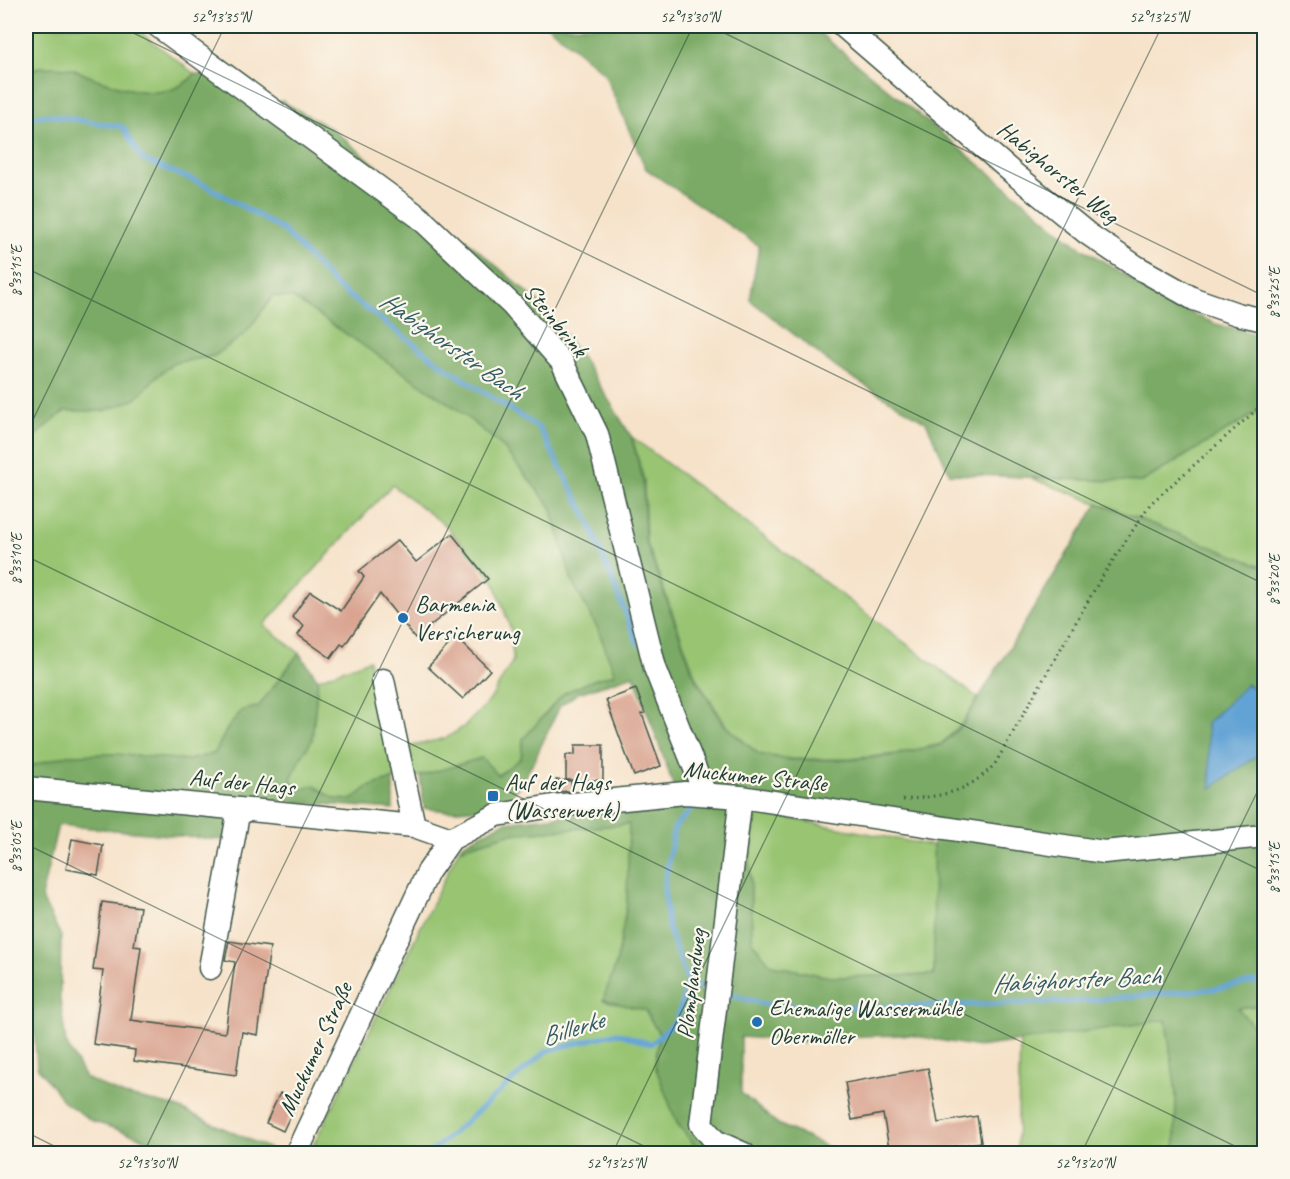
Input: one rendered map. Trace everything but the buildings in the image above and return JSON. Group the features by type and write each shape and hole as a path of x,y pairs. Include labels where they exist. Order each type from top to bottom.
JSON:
{"street":[{"name":"Steinbrink","path":"158,26 419,218 512,305 562,362 597,434 656,668 705,794"},
{"name":"Habighorster Weg","path":"843,26 1088,234 1137,267 1194,299 1237,314 1264,320"},
{"path":"383,680 414,826"},
{"name":"Auf der Hags","path":"26,788 414,826 451,839"},
{"name":"Muckumer Straße","path":"296,1154 428,872 451,839 497,816 553,806 685,793 741,797 1104,852 1264,836"},
{"name":"Plomplandweg","path":"741,797 701,1124 715,1141 744,1154"},
{"path":"210,968 238,809"}],"path":[{"path":"896,801 954,793 981,778 995,764 1100,580 1150,504 1264,403"}],"green space":[{"path":"26,26 132,26 195,74 185,83 173,89 147,92 120,87 67,68 26,73"},
{"path":"548,26 811,26 1077,245 1175,306 1216,324 1264,336 1264,408 1142,482 950,474 926,422 838,369 750,300 759,246 646,169 604,73"},
{"path":"39,67 68,68 120,87 147,92 173,89 185,83 195,74 224,76 262,105 282,101 332,129 442,219 544,307 587,365 631,436 643,479 645,540 695,678 725,726 759,754 791,760 850,760 897,755 941,745 963,724 1098,503 1264,567 1264,1005 1238,1008 1264,1039 1264,1153 1175,1153 1176,1093 1166,1020 979,1047 909,1035 863,1036 808,1042 741,1037 741,1093 778,1124 840,1153 701,1153 677,1123 655,1066 659,1034 645,1010 603,1000 617,961 627,904 629,824 509,834 459,849 462,844 505,822 685,802 756,812 750,857 752,941 771,965 830,977 934,975 933,818 674,787 634,675 578,693 560,706 532,765 506,806 446,811 424,808 420,776 482,758 498,775 521,758 523,739 564,693 596,679 615,674 598,629 572,581 551,507 502,446 457,409 293,298 273,296 245,334 214,356 174,363 155,378 136,399 104,411 65,411 26,443 26,73"},
{"path":"273,296 293,298 457,409 502,446 551,507 572,581 598,629 615,674 596,679 564,693 523,739 521,758 498,776 481,758 420,776 393,779 368,787 352,800 335,799 314,785 297,792 291,779 312,740 318,679 369,660 391,751 446,738 465,726 490,700 513,660 511,630 494,581 445,525 392,485 264,625 299,653 258,707 242,711 227,729 215,753 189,760 115,754 68,755 31,766 26,772 26,443 65,411 104,411 174,363 214,356 245,334"},
{"path":"1264,408 1264,567 1031,478 1142,482"},
{"path":"632,437 978,698 963,722 941,744 896,754 850,759 791,759 758,754 726,725 696,678 646,540 644,480"},
{"path":"299,653 318,679 312,740 291,779 297,791 314,785 335,799 352,800 368,787 393,779 393,809 239,798 234,841 58,825 41,897 61,936 60,999 66,1043 85,1078 124,1095 174,1106 279,1153 177,1153 140,1137 92,1121 64,1102 37,1067 26,962 26,772 31,766 68,755 115,754 189,760 215,753 227,729 242,710 258,707"},
{"path":"756,812 934,846 934,975 830,977 771,965 752,941 750,857"},
{"path":"629,824 627,904 617,961 604,1000 645,1010 659,1034 655,1066 677,1123 701,1153 309,1154 459,849 509,834"},
{"path":"1264,1005 1264,1039 1237,1008"},
{"path":"1166,1020 1176,1093 1175,1153 1017,1154 1020,1040"}],"water":[{"path":"1247,684 1264,695 1264,751 1211,788 1207,723"}],"waterway":[{"name":"Habighorster Bach","path":"26,117 48,115 123,127 142,159 205,185 283,230 337,287 445,367 539,428 586,515 638,644"},
{"name":"Habighorster Bach","path":"696,804 674,828 664,887 668,927 688,983 712,990"},
{"name":"Habighorster Bach","path":"721,992 768,1005 869,1007 1072,1002 1213,989 1264,980"},
{"name":"Billerke","path":"429,1154 546,1051 617,1033 651,1044 676,1021 688,983"}],"place":[{"name":"Barmenia Versicherung","path":"403,618"},
{"name":"Auf der Hags (Wasserwerk)","path":"493,796"},
{"name":"Ehemalige Wassermühle Obermöller","path":"757,1022"}]}
